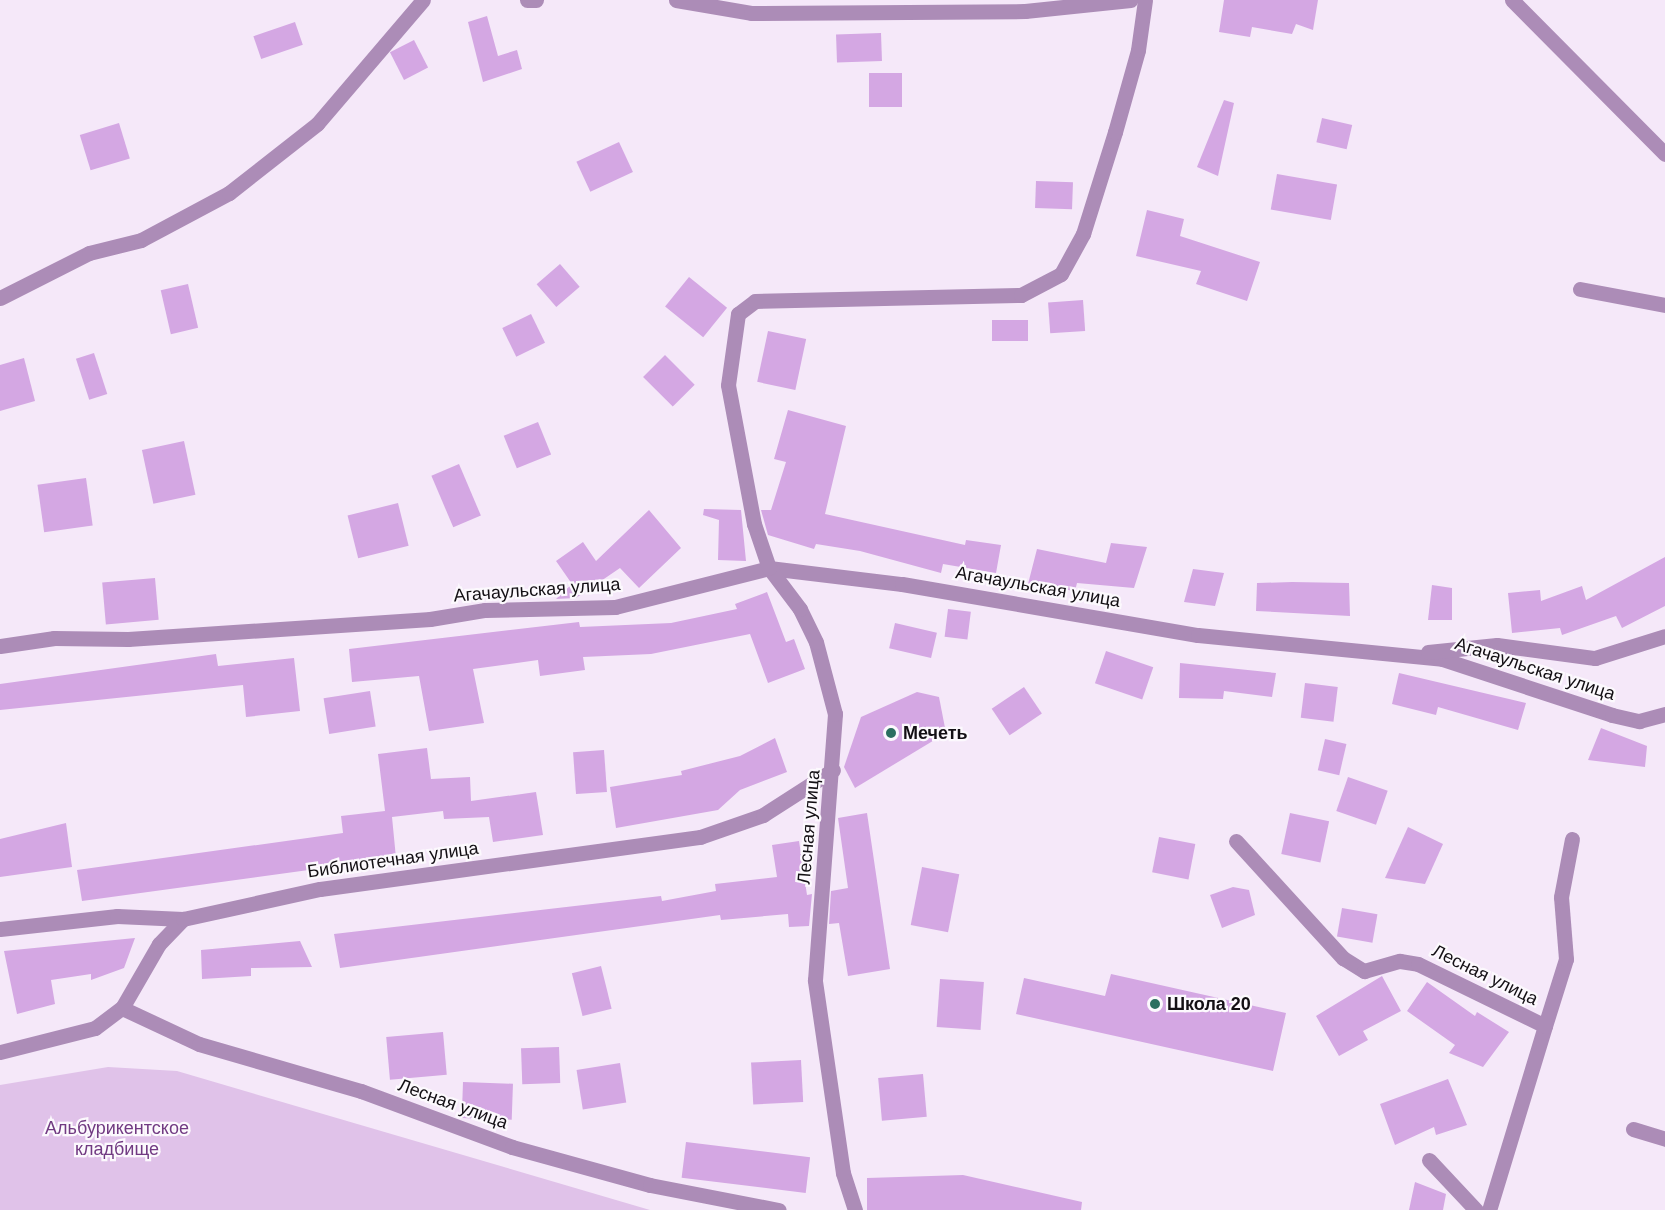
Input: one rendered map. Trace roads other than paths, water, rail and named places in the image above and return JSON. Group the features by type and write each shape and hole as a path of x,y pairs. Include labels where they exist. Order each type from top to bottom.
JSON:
{"street":[{"path":"0,298 89,254 141,240 229,193 317,124 423,0"},
{"path":"528,0 536,0"},
{"path":"676,0 751,13 1025,11 1130,0"},
{"name":"Лесная улица","path":"855,1210 843,1173 815,980 833,770 835,714 819,653 800,609 769,568 754,524 728,385 738,315 755,301 1021,295 1061,273 1083,234 1115,132 1138,50 1144,0"},
{"path":"1512,0 1665,154"},
{"path":"1580,289 1665,305"},
{"name":"Агачаульская улица","path":"0,646 54,638 128,639 430,619 485,610 615,607 769,568 902,584 1198,635 1442,658 1621,717 1639,721 1665,714"},
{"name":"Агачаульская улица","path":"1392,655 1497,645 1594,658 1665,636"},
{"name":"Библиотечная улица","path":"0,929 117,916 183,919 320,889 700,837 764,815 833,770"},
{"path":"1545,1026 1566,959 1561,897 1572,838"},
{"name":"Лесная улица","path":"1236,841 1343,958 1364,971 1400,962 1418,964 1545,1026 1489,1210"},
{"path":"0,1052 95,1028 122,1008 159,944 183,919"},
{"name":"Лесная улица","path":"122,1008 199,1044 361,1091 512,1147 650,1185 779,1210"},
{"path":"1633,1129 1665,1139"},
{"path":"1429,1160 1476,1210"}],"place":[{"name":"Мечеть","path":"891,733"},
{"name":"Школа 20","path":"1155,1004"}],"park label":[{"name":"Альбурикентское кладбище","path":"117,1139"}]}
